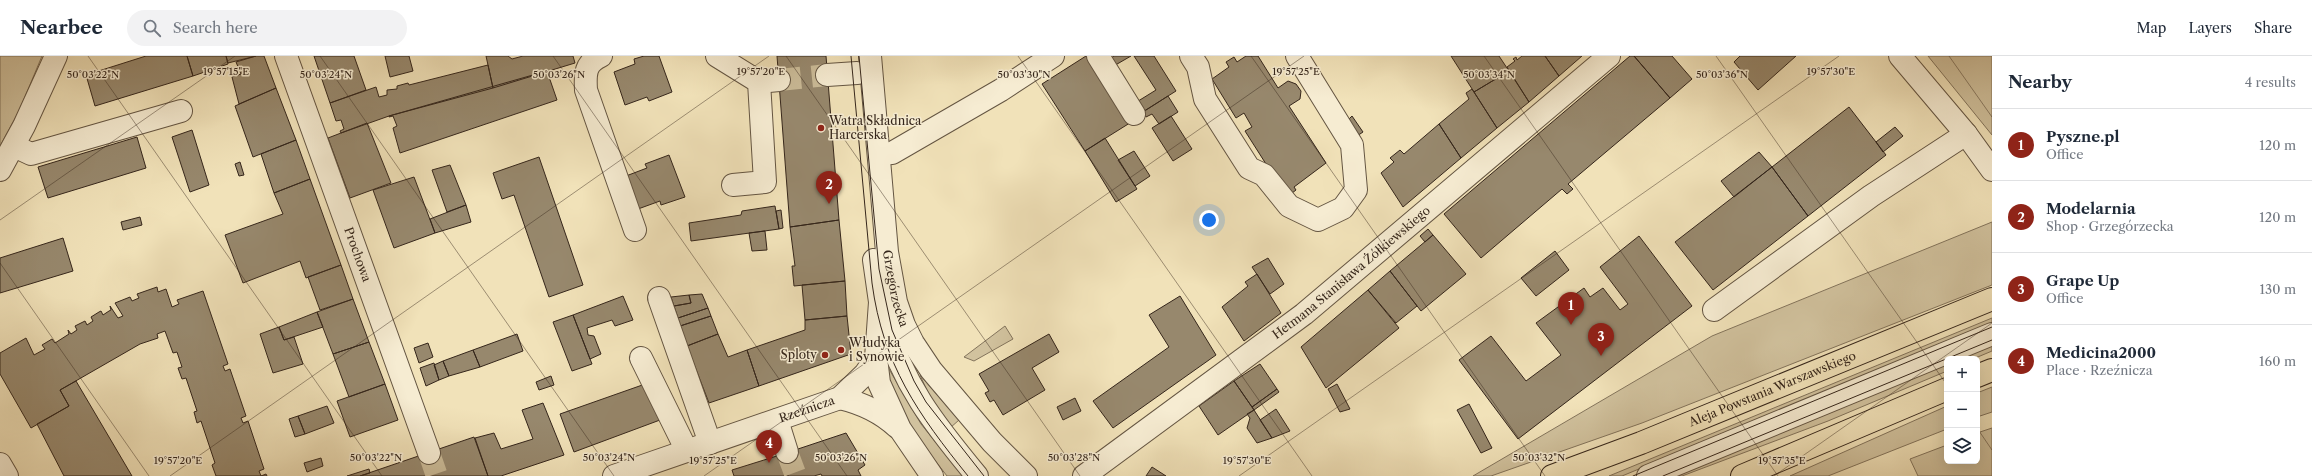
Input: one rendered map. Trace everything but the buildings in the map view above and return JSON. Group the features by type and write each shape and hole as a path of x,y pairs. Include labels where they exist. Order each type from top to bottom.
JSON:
{"main road":[{"name":"Aleja Powstania Warszawskiego","path":"1552,476 1641,443 1992,299"},
{"path":"1980,375 1992,370"},
{"path":"1742,476 1944,390"}],"street":[{"path":"0,170 14,146 56,56"},
{"name":"Prochowa","path":"286,56 429,453"},
{"path":"601,56 589,64 586,70 586,90 635,230"},
{"path":"717,56 769,81 766,182 733,185"},
{"path":"879,154 892,153 1001,90 1053,56"},
{"path":"1098,56 1134,114"},
{"path":"1191,56 1198,67 1205,99 1249,168 1264,175 1289,206 1318,220 1343,208 1356,190 1352,145 1297,56"},
{"name":"Hetmana Stanisława Żółkiewskiego","path":"1084,476 1304,314 1609,56"},
{"path":"1900,56 1966,134 1992,170"},
{"path":"828,75 861,62"},
{"name":"Grzegórzecka","path":"861,62 879,154 891,277 904,325 913,343 931,370 992,442 1026,476"},
{"name":"Grzegórzecka","path":"861,62 880,302 876,358 881,391 900,429 932,476"},
{"path":"14,146 31,154 181,111"},
{"path":"1714,310 1871,196 1966,134"},
{"path":"659,298 710,443"},
{"path":"880,302 894,351 912,389 928,415 976,476"},
{"path":"1648,476 1992,334"},
{"path":"640,358 687,451"},
{"name":"Rzeźnicza","path":"614,476 840,398 865,374 876,358"},
{"name":"Rzeźnicza","path":"840,398 856,402 871,409 900,429"},
{"path":"776,420 787,452"},
{"path":"0,464 6,476"}],"shaded area":[{"path":"0,56 42,56 19,111 0,146"},
{"path":"1928,56 1992,56 1992,135"},
{"path":"1992,222 1992,285 1642,423 1491,476 1473,476 1712,336"},
{"path":"1992,318 1992,323 1622,476 1609,476"},
{"path":"1005,326 1013,339 974,361 964,357"},
{"path":"1992,345 1992,351 1980,356 1965,356"},
{"path":"886,364 921,424 963,476 947,476 907,424 883,365"},
{"path":"1944,365 1944,372 1828,421 1682,476 1674,476"},
{"path":"920,375 959,420 950,428 934,406"},
{"path":"1992,387 1992,412 1980,416 1980,392"},
{"path":"1944,407 1944,430 1828,476 1790,476"},
{"path":"1992,428 1992,476 1918,476 1910,459 1944,446 1944,464 1980,464 1980,432"}],"tunnel":[{"path":"779,80 827,75"},
{"path":"787,452 796,476"},
{"path":"429,453 437,476"}],"tram line":[{"path":"851,56 872,283 877,312 894,364 905,387 933,431 968,476"},
{"path":"859,56 879,269 892,330 914,381 926,402 984,476"},
{"path":"1633,476 1992,327"},
{"path":"1663,476 1992,340"}],"place":[{"name":"Watra Składnica Harcerska","path":"821,128"},
{"name":"Modelarnia","path":"829,204"},
{"name":"Pyszne.pl","path":"1571,325"},
{"name":"Włudyka i Synowie","path":"841,350"},
{"name":"Sploty","path":"825,355"},
{"name":"Grape Up","path":"1601,356"},
{"name":"Medicina2000","path":"769,463"}]}
